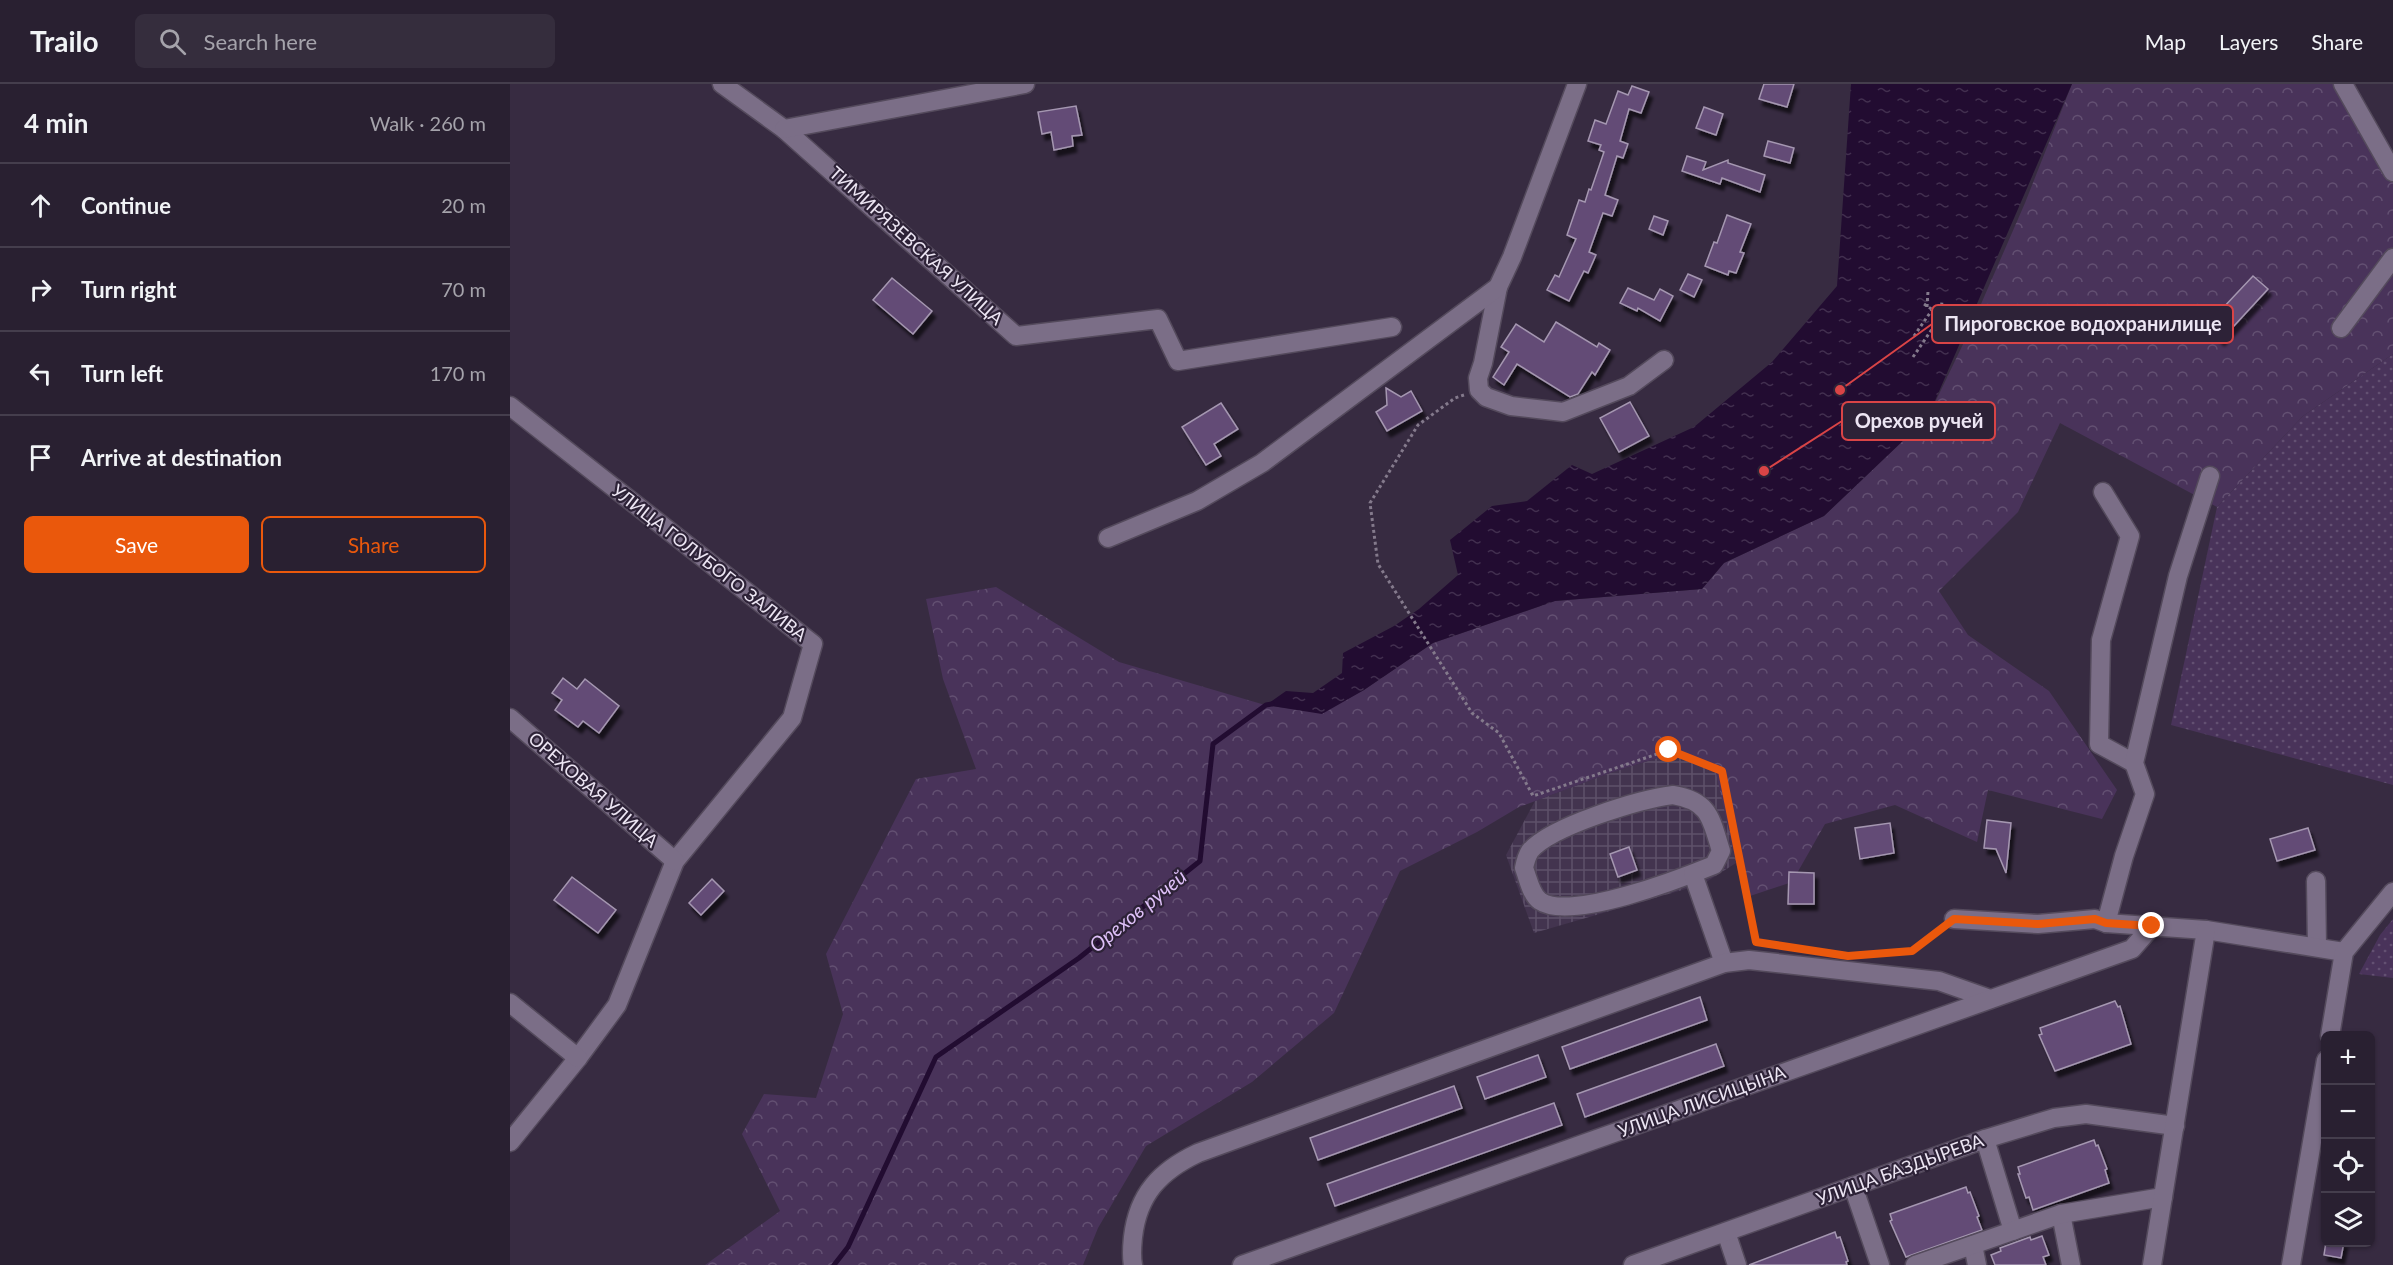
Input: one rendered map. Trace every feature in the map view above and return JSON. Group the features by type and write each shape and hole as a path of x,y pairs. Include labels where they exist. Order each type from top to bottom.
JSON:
{"street":[{"name":"ТИМИРЯЗЕВСКАЯ УЛИЦА","path":"722,84 784,129 1016,336 1158,318 1178,361 1392,327"},
{"path":"784,129 1025,84"},
{"path":"1577,84 1512,257 1498,287 1486,353 1478,378 1479,390 1486,397 1510,406 1563,412 1629,386 1664,360"},
{"path":"2343,84 2393,172"},
{"path":"2341,328 2393,258"},
{"path":"1108,538 1197,501 1262,463 1498,287"},
{"name":"УЛИЦА ГОЛУБОГО ЗАЛИВА","path":"510,406 813,644 792,718 675,861 617,1005 578,1058 510,1142"},
{"path":"2106,923 2145,794 2134,763 2178,576 2210,476"},
{"path":"2103,492 2130,536 2101,640 2098,744 2134,763"},
{"name":"ОРЕХОВАЯ УЛИЦА","path":"510,718 675,861"},
{"path":"1673,795 1687,797 1708,811 1721,851 1714,865 1693,874 1601,904 1553,906 1543,904 1535,898 1524,868 1531,850 1570,824 1658,797 1673,795"},
{"path":"1693,874 1724,963"},
{"path":"2316,881 2317,947"},
{"path":"2331,1031 2344,952 2393,892"},
{"path":"1954,919 2038,924 2095,919 2106,923 2206,930 2344,952"},
{"name":"УЛИЦА ЛИСИЦЫНА","path":"1242,1265 2132,949 2152,926"},
{"path":"2152,1265 2206,930"},
{"path":"1133,1265 1131,1256 1135,1219 1150,1188 1177,1163 1198,1153 1724,963 1749,960 1939,981 1990,999"},
{"path":"510,1003 578,1058"},
{"path":"2291,1265 2321,1084"},
{"name":"УЛИЦА БАЗДЫРЕВА","path":"1633,1265 1985,1139 2054,1118 2086,1114 2175,1126"},
{"path":"1985,1139 2013,1231"},
{"path":"1853,1186 1880,1265"},
{"path":"1925,1263 2061,1214 2163,1197"},
{"path":"2061,1214 2071,1265"},
{"path":"1726,1232 1737,1265"},
{"path":"1973,1245 1977,1265"}],"path":[{"path":"1928,291 1925,306 1968,334"},
{"path":"1913,357 1941,316 1942,300"},
{"path":"1914,336 1932,310"},
{"path":"1479,390 1455,398 1418,425 1370,503 1378,564 1406,612 1472,713 1499,733 1533,796 1669,750 1722,771 1733,828"},
{"path":"1738,851 1756,942 1768,944"},
{"path":"1858,955 1912,951 1954,919"}],"shaded area":[{"path":"1670,754 1717,773 1736,863 1703,884 1534,933 1506,855 1535,801"}],"green space":[{"path":"2072,84 2338,84 2393,182 2393,354 2303,416 2217,507 2060,423 2018,512 1939,591 1968,635 2049,691 2117,790 2102,819 1988,790 1977,842 1895,805 1825,824 1792,882 1744,898 1716,773 1670,754 1610,773 1519,807 1477,832 1400,871 1334,1013 1252,1082 1146,1146 1098,1228 1083,1265 705,1265 780,1211 742,1134 764,1094 816,1098 843,1014 826,954 916,779 976,769 943,679 926,599 996,587 1119,662 1265,705 1322,713 1364,690 1433,643 1555,601 1702,589 1724,563 1824,516 1928,417 1968,334 2025,203"},
{"path":"2393,354 2393,785 2171,725 2217,507 2303,416"},
{"path":"2393,919 2393,978 2359,974 2380,935"}],"water":[{"path":"1851,84 2072,84 1928,417 1824,516 1724,563 1702,589 1555,601 1433,643 1364,690 1322,714 1266,705 1286,691 1313,693 1342,673 1343,653 1394,626 1419,609 1458,575 1450,540 1492,506 1527,501 1572,465 1592,474 1694,427 1772,362 1837,286"}],"building":[{"path":"1764,84 1794,84 1787,107 1759,99"},
{"path":"1632,86 1649,92 1641,113 1629,109 1620,141 1628,144 1623,158 1617,156 1605,195 1618,200 1612,216 1603,213 1589,252 1596,255 1588,273 1584,271 1569,301 1547,290 1555,275 1559,277 1576,239 1567,235 1579,200 1585,202 1589,189 1591,190 1604,152 1599,150 1601,145 1588,141 1595,120 1606,124 1618,91 1628,95"},
{"path":"1076,106 1082,135 1072,136 1073,146 1054,150 1051,132 1042,134 1038,112"},
{"path":"1704,107 1723,114 1716,135 1696,128"},
{"path":"1768,141 1794,148 1790,163 1764,156"},
{"path":"1687,156 1706,162 1703,170 1728,160 1728,163 1765,175 1760,192 1722,178 1720,184 1682,171"},
{"path":"1727,215 1751,224 1740,252 1744,253 1736,273 1729,271 1728,275 1705,266 1714,242 1717,243"},
{"path":"1654,216 1668,221 1663,235 1649,229"},
{"path":"1688,274 1702,280 1694,297 1680,290"},
{"path":"2253,276 2268,289 2221,340 2206,326"},
{"path":"892,278 932,311 913,334 873,300"},
{"path":"1628,288 1654,300 1660,289 1673,296 1660,321 1638,308 1637,311 1620,303"},
{"path":"1556,322 1597,347 1599,343 1610,350 1595,375 1592,372 1578,394 1570,397 1517,364 1504,385 1493,377 1509,352 1501,347 1516,324 1544,342"},
{"path":"1386,388 1401,397 1411,391 1422,411 1387,431 1376,412 1387,405"},
{"path":"1630,402 1649,436 1619,452 1600,418"},
{"path":"1221,403 1238,429 1214,444 1221,456 1206,465 1182,427"},
{"path":"563,678 577,689 585,679 619,706 599,733 583,721 578,727 555,710 562,700 552,693"},
{"path":"1987,820 2011,823 2006,873 1996,849 1984,848"},
{"path":"1890,823 1894,853 1860,859 1855,828"},
{"path":"2308,828 2315,850 2277,861 2270,839"},
{"path":"1629,847 1637,870 1618,877 1610,854"},
{"path":"1789,872 1814,873 1814,904 1788,904"},
{"path":"572,877 616,910 598,933 554,900"},
{"path":"712,879 724,891 701,915 689,903"},
{"path":"1700,997 1707,1020 1570,1069 1562,1047"},
{"path":"2115,1001 2118,1007 2120,1006 2131,1044 2055,1071 2039,1035 2042,1034 2040,1028"},
{"path":"1716,1044 1724,1066 1585,1117 1577,1094"},
{"path":"1538,1055 1546,1077 1485,1099 1477,1077"},
{"path":"1454,1086 1462,1108 1318,1160 1310,1138"},
{"path":"1554,1103 1562,1125 1335,1206 1327,1184"},
{"path":"2094,1140 2107,1169 2105,1170 2109,1183 2033,1210 2029,1197 2026,1198 2018,1167"},
{"path":"1966,1187 1979,1216 1977,1217 1982,1230 1906,1257 1890,1221 1892,1220 1890,1214"},
{"path":"1835,1232 1837,1238 1840,1237 1848,1261 1847,1265 1749,1265"},
{"path":"2042,1236 2049,1255 2043,1257 2046,1265 1995,1265 1991,1255 2001,1251 2000,1248 2030,1237 2031,1240"},
{"path":"2325,1247 2343,1247 2341,1258 2324,1255"}],"waterway":[{"name":"Орехов ручей","path":"834,1265 848,1247 936,1057 1079,958 1200,861 1213,744 1266,705 1272,704"}],"place":[{"name":"Пироговское водохранилище","path":"1840,390"},
{"name":"Орехов ручей","path":"1764,471"}],"route":[{"path":"1669,750 1722,771 1756,942 1848,956 1912,951 1954,919 2038,924 2095,919 2106,923 2152,926"}]}
